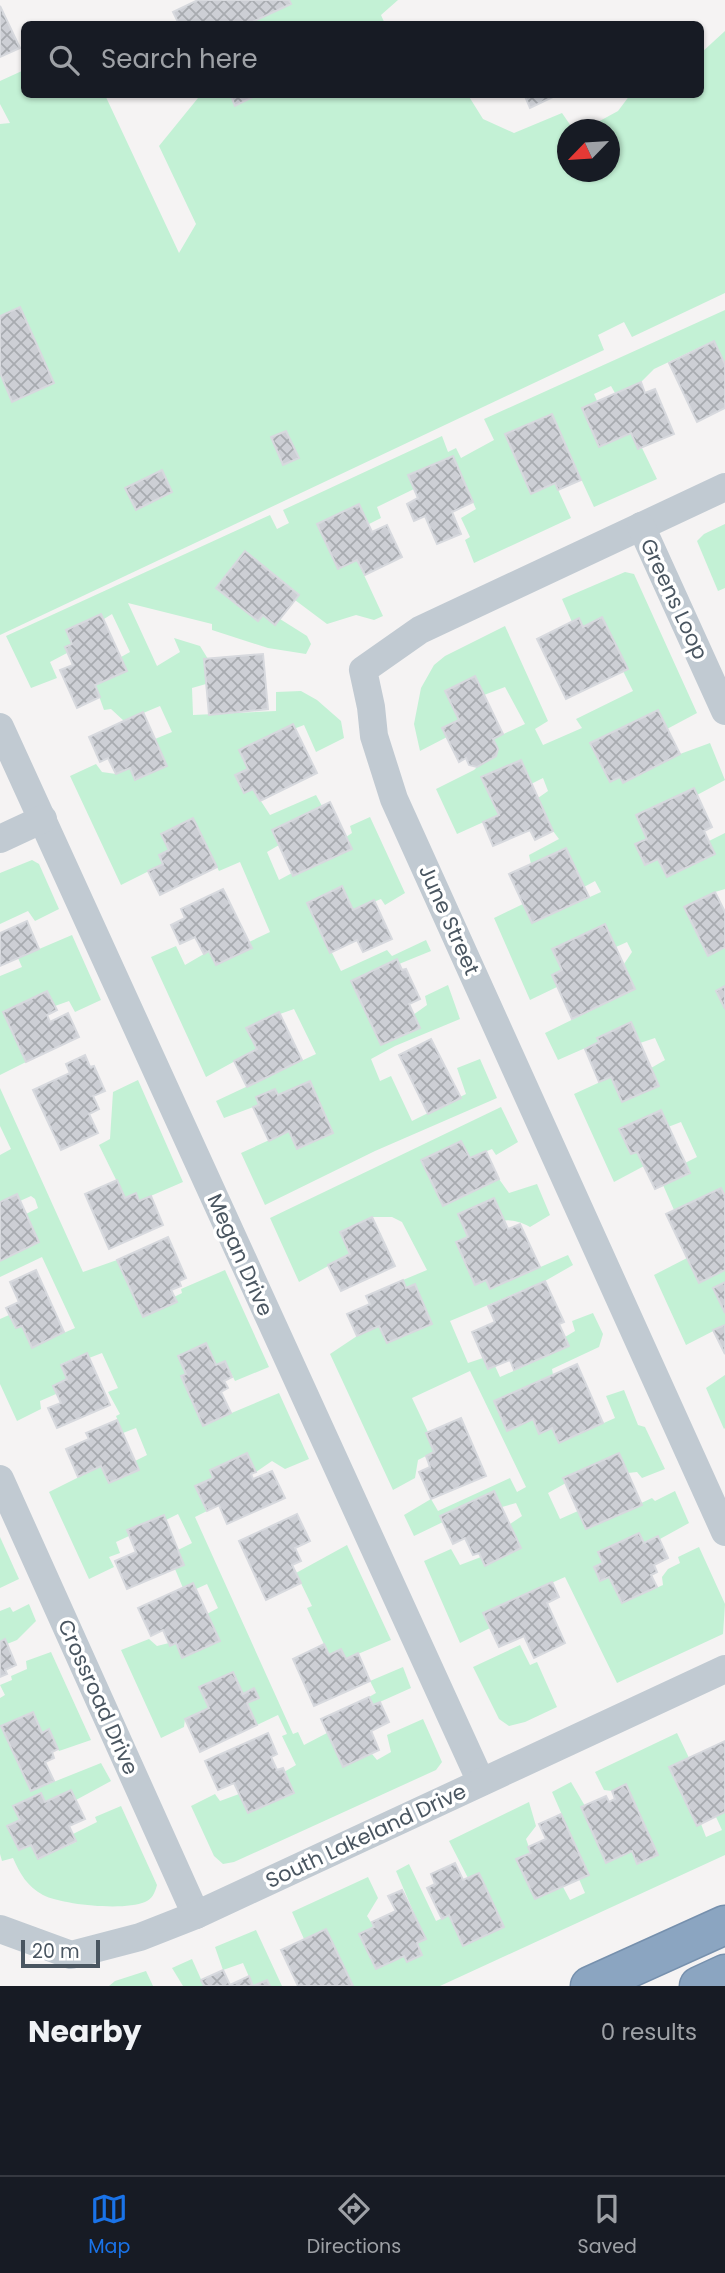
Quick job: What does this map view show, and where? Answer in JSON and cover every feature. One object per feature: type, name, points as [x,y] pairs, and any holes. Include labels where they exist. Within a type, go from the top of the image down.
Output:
[{"type":"highway","points":[[590,1986],[725,1925]]},
{"type":"highway","points":[[699,1986],[725,1974]]},
{"type":"street","name":"June Street","points":[[725,487],[420,630],[363,670],[374,736],[394,799],[725,1532]]},
{"type":"street","name":"Greens Loop","points":[[641,526],[725,710]]},
{"type":"street","name":"Megan Drive","points":[[0,727],[481,1783]]},
{"type":"street","points":[[0,839],[43,819]]},
{"type":"street","name":"Crossroad Drive","points":[[0,1479],[196,1915]]},
{"type":"street","name":"South Lakeland Drive","points":[[0,1929],[71,1955],[140,1937],[196,1915],[725,1669]]},
{"type":"green space","points":[[289,0],[398,0],[381,15],[384,21],[254,21],[291,4]]},
{"type":"green space","points":[[725,31],[725,293],[632,337],[624,322],[598,335],[604,350],[0,635],[0,373],[13,402],[54,383],[20,308],[0,316],[0,124],[10,123],[0,104],[0,81],[21,71],[21,98],[106,98],[179,253],[196,224],[159,146],[198,98],[232,98],[235,105],[250,98],[470,98],[483,119],[514,133],[562,113],[566,119],[557,119],[557,182],[620,182],[620,119],[603,119],[618,111],[628,98],[704,98],[704,50]]},
{"type":"green space","points":[[725,310],[725,364],[713,341],[654,369],[641,382],[615,393],[611,386],[594,394],[597,401],[582,408],[599,447],[631,433],[638,449],[642,448],[657,479],[594,507],[551,414],[505,435],[531,493],[555,483],[571,518],[474,563],[465,540],[470,537],[461,518],[476,509],[452,456],[409,475],[414,489],[377,507],[381,518],[369,524],[359,504],[317,524],[338,568],[357,560],[383,616],[374,620],[356,615],[327,624],[295,600],[299,594],[245,551],[263,615],[275,625],[280,619],[307,636],[311,644],[306,654],[268,648],[212,630],[212,624],[128,603],[157,666],[180,652],[174,638],[200,646],[208,659],[204,660],[206,684],[192,688],[193,715],[276,711],[276,692],[301,691],[317,700],[341,721],[344,738],[316,752],[304,725],[239,750],[248,769],[235,775],[244,793],[253,789],[270,815],[316,795],[322,806],[272,830],[279,845],[267,852],[279,880],[292,873],[294,876],[351,849],[346,837],[352,833],[350,826],[370,817],[405,893],[385,905],[381,899],[353,910],[342,886],[307,903],[341,971],[387,950],[392,956],[426,940],[431,951],[399,964],[397,960],[351,981],[381,1045],[427,1005],[425,996],[448,985],[460,1019],[371,1059],[380,1081],[391,1076],[412,1121],[466,1094],[457,1068],[480,1059],[497,1098],[375,1151],[265,1205],[241,1153],[289,1131],[298,1149],[333,1133],[310,1081],[278,1095],[275,1089],[256,1097],[259,1105],[224,1118],[216,1101],[316,1054],[294,1009],[280,1014],[279,1012],[247,1028],[257,1049],[206,1077],[151,957],[176,946],[185,965],[209,951],[249,942],[270,932],[240,862],[219,871],[192,818],[161,834],[169,850],[163,864],[121,885],[70,776],[96,764],[102,772],[116,774],[130,768],[135,779],[167,766],[155,739],[172,732],[160,706],[124,721],[111,709],[104,710],[95,685],[127,671],[121,657],[130,652],[112,614],[104,619],[101,614],[66,630],[72,644],[65,647],[67,653],[50,662],[57,678],[31,688],[6,636],[270,515],[277,529],[289,523],[283,510],[442,436],[448,452],[456,448],[461,458],[494,440],[484,419]]},
{"type":"green space","points":[[725,524],[725,588],[718,591],[697,541],[704,534]]},
{"type":"green space","points":[[625,572],[634,574],[697,713],[667,729],[657,710],[590,744],[610,782],[620,777],[623,783],[680,754],[710,743],[725,780],[697,795],[693,788],[636,815],[647,839],[635,845],[645,865],[658,859],[667,876],[714,854],[709,841],[725,833],[725,889],[684,908],[707,955],[724,947],[725,949],[725,986],[716,991],[725,1009],[725,1196],[720,1188],[674,1210],[663,1185],[685,1163],[697,1157],[681,1122],[668,1127],[661,1110],[620,1129],[631,1154],[637,1152],[644,1166],[614,1182],[574,1094],[611,1077],[622,1102],[659,1086],[651,1068],[665,1060],[655,1038],[640,1043],[597,1038],[599,1042],[558,1060],[545,1033],[635,989],[624,964],[632,952],[627,942],[616,947],[604,924],[553,949],[562,970],[557,987],[530,1000],[494,918],[523,904],[532,923],[601,892],[595,881],[584,887],[566,848],[531,864],[529,855],[559,839],[538,798],[548,791],[543,778],[531,784],[520,760],[482,777],[499,815],[457,834],[436,789],[496,756],[498,749],[493,739],[525,724],[505,687],[484,695],[475,676],[445,691],[459,720],[443,728],[447,737],[420,751],[414,724],[421,688],[434,665],[445,656],[505,626],[548,721],[535,729],[543,745],[582,728],[576,719],[633,691],[602,618],[583,627],[579,618],[572,622],[562,599]]},
{"type":"green space","points":[[32,860],[39,864],[59,909],[35,921],[28,911],[0,924],[0,873]]},
{"type":"green space","points":[[72,935],[101,1000],[75,1012],[69,1001],[55,1006],[47,991],[3,1012],[26,1062],[0,1075],[0,976],[22,967],[18,958]]},
{"type":"green space","points":[[138,1080],[183,1182],[139,1201],[135,1194],[125,1198],[99,1145],[110,1139],[113,1092]]},
{"type":"green space","points":[[0,1088],[83,1272],[117,1260],[143,1317],[176,1302],[174,1297],[182,1293],[181,1289],[225,1270],[269,1367],[235,1381],[225,1361],[216,1365],[206,1344],[186,1374],[181,1377],[203,1425],[279,1393],[309,1459],[285,1469],[272,1461],[256,1472],[246,1453],[210,1470],[213,1478],[195,1486],[207,1511],[195,1517],[293,1734],[298,1732],[304,1745],[327,1733],[343,1767],[372,1754],[377,1760],[391,1752],[387,1735],[423,1719],[442,1762],[436,1770],[234,1862],[223,1864],[214,1856],[191,1806],[215,1794],[220,1801],[239,1794],[249,1813],[293,1793],[284,1772],[296,1765],[282,1736],[287,1734],[278,1715],[257,1725],[247,1703],[258,1698],[254,1688],[243,1694],[233,1672],[200,1687],[209,1708],[185,1719],[184,1727],[161,1738],[121,1650],[149,1639],[157,1646],[176,1643],[182,1657],[207,1614],[218,1608],[207,1584],[196,1589],[193,1583],[183,1588],[175,1569],[184,1564],[178,1550],[192,1543],[178,1514],[166,1520],[163,1515],[127,1530],[129,1536],[116,1542],[120,1553],[109,1557],[114,1567],[89,1579],[49,1492],[101,1466],[109,1483],[139,1470],[135,1461],[147,1455],[136,1428],[123,1433],[116,1416],[120,1414],[108,1392],[118,1388],[102,1353],[89,1358],[87,1353],[61,1364],[67,1379],[53,1386],[56,1394],[40,1401],[41,1409],[17,1421],[0,1384],[0,1319],[9,1315],[15,1328],[22,1326],[32,1347],[75,1328],[42,1257],[0,1277],[0,1261],[39,1242],[26,1214],[38,1208],[35,1199],[31,1196],[20,1201],[0,1202],[0,1155],[11,1149],[0,1126]]},
{"type":"green space","points":[[501,1107],[518,1142],[496,1155],[492,1149],[470,1158],[461,1141],[421,1161],[443,1206],[499,1179],[509,1193],[537,1184],[550,1215],[530,1227],[510,1220],[493,1223],[456,1242],[475,1285],[486,1280],[490,1289],[568,1255],[573,1265],[545,1281],[450,1321],[468,1363],[483,1358],[488,1369],[495,1366],[500,1377],[569,1346],[565,1337],[575,1331],[572,1321],[593,1313],[603,1334],[599,1347],[552,1369],[553,1375],[507,1431],[533,1419],[539,1433],[552,1428],[559,1443],[615,1418],[606,1396],[624,1390],[638,1425],[645,1427],[665,1469],[642,1478],[637,1472],[628,1473],[619,1453],[564,1478],[566,1483],[548,1493],[560,1519],[578,1511],[586,1529],[652,1498],[655,1501],[675,1491],[689,1523],[660,1539],[658,1536],[644,1543],[639,1533],[598,1552],[603,1563],[594,1567],[609,1577],[622,1603],[663,1585],[662,1577],[668,1569],[680,1563],[678,1557],[699,1547],[725,1604],[723,1634],[617,1683],[565,1577],[484,1613],[490,1628],[460,1643],[424,1561],[451,1549],[460,1565],[481,1557],[485,1565],[521,1548],[510,1524],[522,1516],[516,1503],[502,1507],[494,1491],[440,1516],[443,1522],[414,1536],[404,1515],[431,1499],[438,1511],[510,1478],[517,1492],[526,1487],[470,1371],[412,1398],[434,1452],[418,1460],[415,1478],[393,1490],[330,1354],[357,1336],[379,1326],[387,1343],[432,1324],[415,1284],[406,1288],[403,1280],[427,1270],[402,1222],[392,1217],[372,1217],[350,1254],[299,1282],[270,1218]]},
{"type":"green space","points":[[687,1258],[725,1270],[725,1282],[713,1288],[725,1313],[725,1325],[686,1345],[654,1275]]},
{"type":"green space","points":[[725,1375],[725,1428],[724,1429],[706,1388]]},
{"type":"green space","points":[[0,1537],[19,1579],[0,1588]]},
{"type":"green space","points":[[347,1545],[391,1640],[346,1659],[341,1649],[329,1655],[307,1608],[312,1606],[296,1573]]},
{"type":"green space","points":[[29,1604],[36,1621],[17,1640],[7,1644],[5,1640],[0,1642],[0,1611],[10,1607],[13,1612]]},
{"type":"green space","points":[[520,1645],[530,1665],[537,1662],[557,1707],[525,1722],[509,1726],[499,1719],[473,1667]]},
{"type":"green space","points":[[51,1652],[91,1740],[59,1751],[49,1730],[42,1733],[32,1712],[2,1725],[31,1791],[101,1763],[111,1781],[76,1800],[71,1790],[45,1802],[41,1793],[13,1806],[20,1820],[19,1850],[31,1845],[38,1859],[76,1842],[73,1834],[97,1822],[95,1817],[121,1806],[157,1885],[153,1895],[145,1902],[109,1906],[52,1899],[28,1884],[13,1858],[2,1861],[0,1698],[5,1695],[0,1685],[12,1680],[11,1676],[27,1669],[26,1661]]},
{"type":"green space","points":[[403,1667],[411,1688],[373,1705],[369,1697],[376,1693],[370,1681]]},
{"type":"green space","points":[[677,1733],[689,1758],[670,1767],[697,1825],[701,1824],[706,1837],[722,1830],[716,1817],[725,1812],[725,1855],[440,1986],[353,1986],[326,1929],[304,1939],[292,1912],[368,1877],[378,1898],[367,1916],[374,1927],[359,1935],[376,1969],[404,1956],[408,1962],[422,1955],[417,1943],[425,1939],[396,1871],[409,1864],[436,1921],[449,1915],[463,1946],[504,1927],[479,1873],[468,1878],[449,1841],[529,1802],[536,1826],[526,1839],[531,1853],[517,1860],[535,1899],[563,1887],[570,1900],[585,1893],[579,1879],[588,1874],[552,1792],[571,1782],[585,1806],[581,1807],[632,1851],[638,1864],[658,1855],[626,1784],[612,1791],[604,1790],[595,1772]]},
{"type":"green space","points":[[256,1930],[282,1986],[270,1986],[267,1980],[253,1986],[243,1963],[223,1970],[215,1947]]},
{"type":"green space","points":[[192,1959],[204,1986],[183,1986],[172,1968]]},
{"type":"green space","points":[[146,1971],[153,1986],[109,1986],[115,1981]]},
{"type":"building","points":[[198,0],[289,0],[291,4],[254,21],[178,21],[173,12]]},
{"type":"building","points":[[0,6],[20,48],[0,57]]},
{"type":"building","points":[[232,98],[251,98],[235,106]]},
{"type":"building","points":[[526,98],[551,98],[530,108]]},
{"type":"building","points":[[20,307],[54,383],[12,402],[0,373],[0,316]]},
{"type":"building","points":[[714,341],[725,364],[725,408],[697,422],[669,363]]},
{"type":"building","points":[[641,382],[645,393],[655,389],[674,434],[638,449],[631,433],[599,447],[582,408]]},
{"type":"building","points":[[552,414],[581,480],[558,490],[555,483],[531,494],[505,434]]},
{"type":"building","points":[[286,431],[299,458],[283,465],[271,437]]},
{"type":"building","points":[[453,456],[473,502],[452,512],[461,534],[437,544],[425,516],[414,521],[407,504],[418,498],[408,475]]},
{"type":"building","points":[[162,470],[172,492],[136,510],[125,488]]},
{"type":"building","points":[[359,504],[372,532],[387,525],[402,557],[365,575],[357,560],[338,569],[317,524]]},
{"type":"building","points":[[245,551],[299,595],[275,625],[263,615],[258,621],[216,588]]},
{"type":"building","points":[[101,614],[127,671],[95,685],[100,697],[77,708],[60,670],[73,665],[65,647],[72,644],[66,630]]},
{"type":"building","points":[[602,617],[628,669],[566,699],[537,639],[579,618],[583,627]]},
{"type":"building","points":[[263,654],[268,709],[209,715],[204,659]]},
{"type":"building","points":[[475,676],[503,734],[493,739],[498,749],[496,756],[477,767],[469,765],[466,758],[459,762],[442,728],[459,720],[445,691]]},
{"type":"building","points":[[658,710],[680,754],[623,783],[620,777],[610,782],[590,743]]},
{"type":"building","points":[[143,712],[167,766],[135,780],[130,768],[116,774],[108,758],[100,762],[89,737]]},
{"type":"building","points":[[293,724],[317,773],[260,801],[253,789],[244,793],[235,775],[248,769],[239,750]]},
{"type":"building","points":[[521,760],[553,831],[535,840],[530,830],[493,846],[483,822],[499,815],[481,777]]},
{"type":"building","points":[[694,788],[712,827],[704,831],[715,854],[667,877],[658,859],[645,865],[635,844],[647,839],[636,815]]},
{"type":"building","points":[[330,802],[352,849],[293,876],[272,830]]},
{"type":"building","points":[[193,818],[217,867],[160,895],[148,871],[163,864],[159,855],[169,850],[161,834]]},
{"type":"building","points":[[566,848],[589,897],[532,923],[509,874]]},
{"type":"building","points":[[342,886],[353,910],[374,900],[392,939],[363,952],[357,940],[330,953],[307,903]]},
{"type":"building","points":[[223,889],[252,948],[216,965],[209,951],[204,954],[195,937],[180,944],[171,925],[185,918],[181,909]]},
{"type":"building","points":[[715,892],[725,912],[725,947],[708,956],[684,907]]},
{"type":"building","points":[[27,921],[39,949],[0,966],[0,933]]},
{"type":"building","points":[[605,924],[635,989],[572,1019],[552,975],[562,970],[552,949]]},
{"type":"building","points":[[397,959],[402,970],[406,969],[420,999],[409,1004],[420,1028],[381,1045],[351,981]]},
{"type":"building","points":[[725,986],[725,1009],[716,991]]},
{"type":"building","points":[[47,991],[57,1010],[47,1015],[50,1022],[68,1013],[79,1037],[26,1062],[3,1012]]},
{"type":"building","points":[[279,1012],[302,1060],[247,1087],[234,1061],[257,1049],[246,1028]]},
{"type":"building","points":[[631,1022],[659,1086],[622,1102],[611,1077],[599,1082],[585,1049],[599,1042],[597,1038]]},
{"type":"building","points":[[431,1039],[461,1098],[428,1114],[399,1055]]},
{"type":"building","points":[[85,1055],[90,1067],[94,1066],[105,1091],[93,1096],[99,1109],[89,1114],[98,1133],[61,1150],[33,1090],[70,1073],[66,1064]]},
{"type":"building","points":[[310,1081],[333,1133],[297,1149],[289,1131],[269,1141],[253,1107],[259,1105],[256,1097],[275,1089],[278,1095]]},
{"type":"building","points":[[661,1110],[690,1173],[655,1189],[637,1152],[631,1154],[619,1129]]},
{"type":"building","points":[[461,1141],[470,1158],[486,1151],[499,1179],[443,1206],[421,1160]]},
{"type":"building","points":[[117,1180],[125,1198],[136,1193],[139,1201],[151,1196],[163,1225],[109,1249],[85,1194]]},
{"type":"building","points":[[721,1188],[725,1196],[725,1270],[699,1283],[666,1214]]},
{"type":"building","points":[[17,1194],[39,1242],[0,1261],[0,1202]]},
{"type":"building","points":[[494,1198],[508,1229],[520,1224],[540,1267],[490,1289],[486,1280],[475,1285],[456,1242],[468,1237],[458,1214]]},
{"type":"building","points":[[372,1217],[395,1266],[341,1291],[328,1265],[350,1254],[340,1232]]},
{"type":"building","points":[[168,1237],[186,1278],[179,1281],[181,1286],[171,1290],[177,1302],[143,1317],[117,1260]]},
{"type":"building","points":[[36,1270],[64,1332],[32,1348],[22,1326],[16,1328],[6,1308],[19,1302],[10,1282]]},
{"type":"building","points":[[403,1280],[406,1288],[415,1284],[432,1324],[387,1343],[379,1326],[357,1336],[347,1314],[370,1304],[366,1296]]},
{"type":"building","points":[[545,1281],[564,1322],[559,1324],[569,1346],[514,1370],[510,1360],[488,1369],[472,1332],[495,1322],[488,1306]]},
{"type":"building","points":[[725,1282],[725,1313],[713,1288]]},
{"type":"building","points":[[725,1325],[725,1354],[713,1330]]},
{"type":"building","points":[[206,1343],[216,1365],[225,1361],[232,1377],[224,1381],[228,1388],[221,1392],[231,1413],[203,1426],[181,1376],[186,1374],[178,1356]]},
{"type":"building","points":[[87,1353],[110,1405],[57,1428],[48,1408],[61,1403],[53,1386],[67,1379],[61,1365]]},
{"type":"building","points":[[577,1364],[603,1423],[559,1443],[552,1428],[539,1434],[533,1419],[507,1431],[494,1401]]},
{"type":"building","points":[[461,1418],[486,1476],[431,1499],[419,1472],[430,1467],[426,1456],[434,1452],[426,1433]]},
{"type":"building","points":[[117,1420],[139,1470],[109,1483],[101,1466],[78,1477],[66,1449],[89,1439],[86,1433]]},
{"type":"building","points":[[247,1453],[256,1472],[251,1474],[253,1479],[272,1471],[285,1498],[227,1524],[219,1505],[207,1511],[195,1486],[213,1478],[210,1470]]},
{"type":"building","points":[[619,1453],[642,1505],[586,1529],[563,1478]]},
{"type":"building","points":[[494,1491],[521,1548],[485,1566],[479,1553],[473,1555],[465,1538],[453,1544],[440,1516]]},
{"type":"building","points":[[297,1514],[310,1541],[295,1548],[301,1561],[292,1565],[301,1583],[266,1600],[239,1541]]},
{"type":"building","points":[[164,1515],[184,1565],[127,1589],[115,1561],[136,1552],[127,1530]]},
{"type":"building","points":[[639,1533],[644,1543],[658,1536],[668,1558],[654,1565],[657,1572],[651,1575],[657,1587],[622,1603],[609,1577],[600,1581],[594,1567],[603,1563],[598,1552]]},
{"type":"building","points":[[552,1582],[559,1597],[547,1603],[565,1643],[534,1658],[524,1636],[499,1647],[483,1613]]},
{"type":"building","points":[[193,1583],[220,1641],[182,1658],[176,1643],[170,1646],[163,1630],[151,1636],[138,1608]]},
{"type":"building","points":[[5,1639],[16,1665],[5,1670],[7,1674],[0,1677],[0,1642]]},
{"type":"building","points":[[324,1644],[329,1655],[341,1649],[346,1659],[358,1653],[370,1681],[314,1706],[293,1659]]},
{"type":"building","points":[[233,1672],[243,1694],[254,1688],[259,1698],[247,1703],[257,1725],[200,1752],[185,1719],[209,1708],[199,1687]]},
{"type":"building","points":[[369,1697],[373,1705],[380,1702],[389,1722],[371,1731],[379,1750],[343,1767],[321,1719]]},
{"type":"building","points":[[33,1712],[42,1733],[49,1729],[58,1749],[52,1752],[54,1758],[45,1762],[54,1781],[31,1791],[1,1726]]},
{"type":"building","points":[[268,1733],[277,1754],[271,1757],[277,1770],[283,1768],[294,1793],[248,1813],[234,1783],[218,1790],[205,1761]]},
{"type":"building","points":[[725,1741],[725,1812],[697,1826],[669,1767]]},
{"type":"building","points":[[626,1784],[658,1855],[637,1864],[632,1851],[606,1863],[581,1807],[606,1796],[609,1802],[615,1799],[612,1791]]},
{"type":"building","points":[[71,1790],[85,1819],[69,1826],[76,1841],[38,1859],[31,1845],[19,1850],[7,1826],[20,1820],[13,1806],[41,1793],[45,1802]]},
{"type":"building","points":[[561,1814],[589,1875],[535,1899],[516,1859],[531,1853],[528,1847],[546,1839],[539,1824]]},
{"type":"building","points":[[455,1863],[463,1880],[479,1873],[504,1927],[463,1946],[449,1915],[442,1919],[427,1888],[435,1884],[431,1874]]},
{"type":"building","points":[[402,1890],[426,1939],[417,1943],[422,1955],[407,1962],[404,1956],[376,1969],[359,1934],[374,1927],[372,1922],[396,1911],[388,1896]]},
{"type":"building","points":[[326,1929],[353,1986],[298,1986],[281,1950]]},
{"type":"building","points":[[223,1970],[230,1985],[249,1976],[253,1986],[204,1986],[201,1980]]},
{"type":"building","points":[[267,1980],[270,1986],[253,1986]]}]
